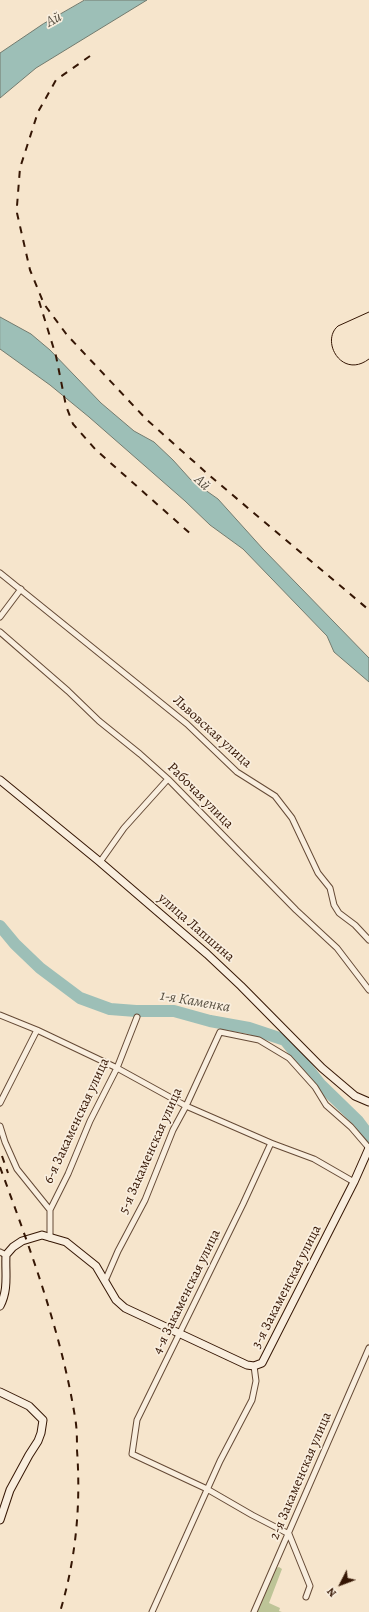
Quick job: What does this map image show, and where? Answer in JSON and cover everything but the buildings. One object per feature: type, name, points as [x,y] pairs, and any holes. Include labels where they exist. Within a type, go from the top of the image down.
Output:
[{"type":"street","name":"Львовская улица","points":[[0,573],[187,724],[237,772],[274,796],[292,818],[318,874],[330,888],[334,905],[339,913],[355,925],[369,940]]},
{"type":"street","points":[[0,617],[21,589]]},
{"type":"street","name":"Рабочая улица","points":[[0,632],[68,691],[99,721],[168,779],[296,910],[337,948],[369,990]]},
{"type":"street","points":[[100,862],[124,828],[168,779]]},
{"type":"street","name":"улица Лапшина","points":[[0,780],[100,862],[207,954],[241,986],[322,1068],[356,1096],[369,1102]]},
{"type":"street","points":[[0,1015],[37,1030],[117,1068],[186,1106],[271,1143],[314,1159],[354,1182]]},
{"type":"street","name":"6-я Закаменская улица","points":[[50,1238],[50,1210],[68,1174],[90,1121],[117,1068],[137,1017]]},
{"type":"street","points":[[0,1103],[37,1030]]},
{"type":"street","name":"5-я Закаменская улица","points":[[105,1281],[118,1251],[145,1200],[173,1130],[186,1106],[220,1032]]},
{"type":"street","name":"3-я Закаменская улица","points":[[152,1612],[220,1461],[252,1400],[256,1382],[254,1366],[262,1363],[266,1357],[354,1182],[369,1148],[351,1127],[326,1104],[315,1087],[289,1058],[259,1040],[220,1032]]},
{"type":"street","points":[[0,1126],[5,1142],[17,1169],[50,1210]]},
{"type":"street","name":"4-я Закаменская улица","points":[[207,1489],[132,1454],[137,1420],[172,1351],[178,1334],[243,1204],[271,1143]]},
{"type":"street","points":[[0,1306],[4,1299],[7,1284],[3,1254],[22,1240],[42,1235],[66,1242],[96,1266],[116,1300],[125,1308],[238,1361],[254,1366]]},
{"type":"street","name":"2-я Закаменская улица","points":[[254,1612],[369,1348]]},
{"type":"street","points":[[0,1392],[29,1406],[43,1420],[38,1441],[28,1455],[10,1490],[0,1520]]},
{"type":"street","points":[[207,1489],[289,1534],[310,1586],[306,1597]]},
{"type":"green space","points":[[279,1567],[282,1569],[269,1603],[280,1608],[279,1611],[282,1612],[257,1612],[276,1568]]},
{"type":"water","name":"Ай","points":[[85,0],[147,0],[36,68],[0,98],[0,53],[43,24]]},
{"type":"water","points":[[0,317],[31,334],[50,350],[101,403],[134,431],[154,442],[191,480],[218,499],[263,549],[369,658],[369,682],[334,652],[327,636],[243,549],[210,525],[185,501],[89,417],[50,385],[0,349]]},
{"type":"waterway","name":"1-я Каменка","points":[[0,926],[15,944],[40,968],[80,998],[110,1009],[174,1011],[210,1021],[249,1028],[285,1040],[320,1084],[358,1121],[369,1136]]},
{"type":"tram line","points":[[369,312],[338,326],[333,333],[331,340],[333,349],[343,362],[350,365],[359,364],[369,359]]},
{"type":"railway","points":[[90,56],[56,80],[38,112],[20,168],[17,213],[30,270],[44,304],[67,335],[146,419],[210,476],[369,610]]},
{"type":"railway","points":[[39,301],[56,356],[66,406],[73,424],[96,450],[193,536]]},
{"type":"railway","points":[[2,1156],[8,1173]]},
{"type":"railway","points":[[0,1167],[44,1290],[62,1353],[76,1421],[78,1511],[70,1572],[60,1612]]}]
